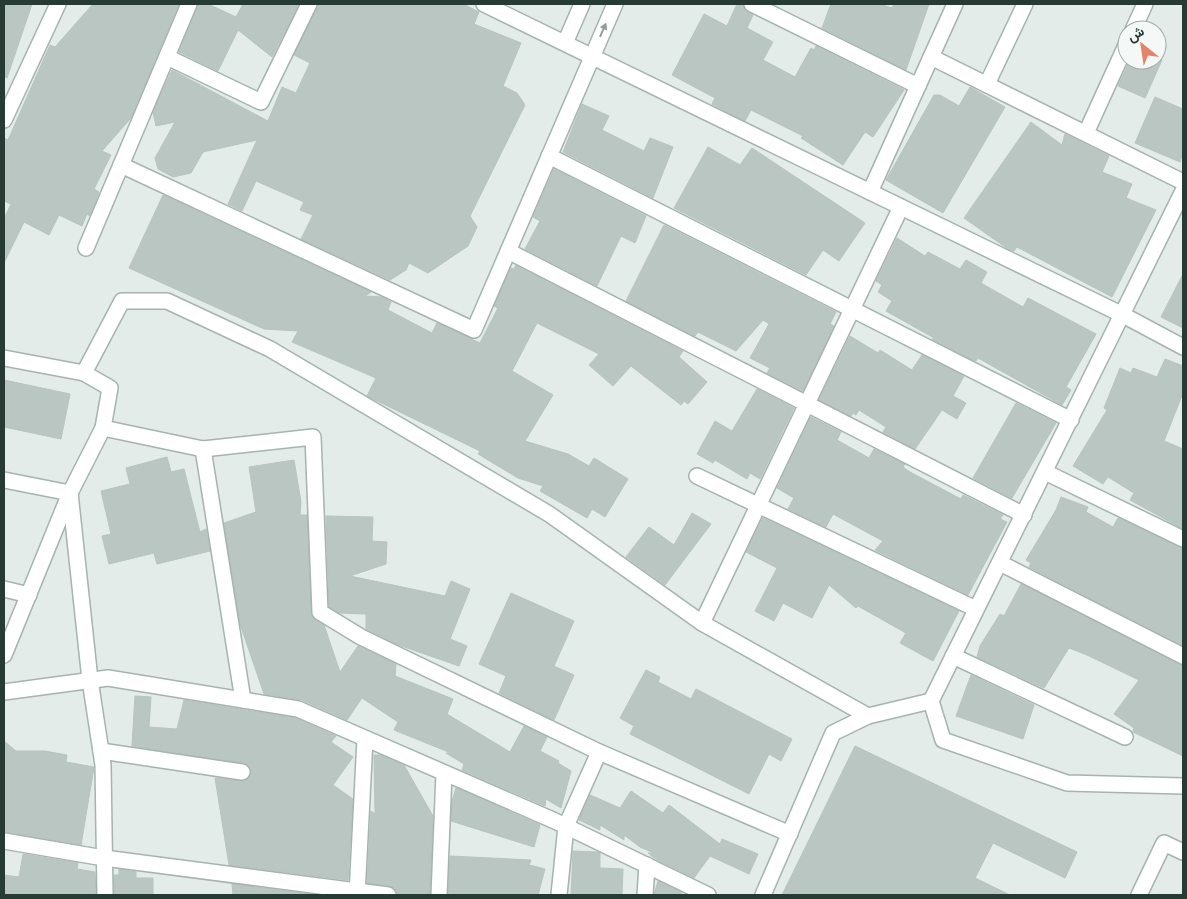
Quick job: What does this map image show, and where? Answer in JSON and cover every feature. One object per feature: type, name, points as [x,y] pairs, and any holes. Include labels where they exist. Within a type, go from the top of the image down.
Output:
[{"type":"street","points":[[4,120],[58,4]]},
{"type":"street","points":[[86,248],[189,4]]},
{"type":"street","points":[[167,57],[262,102],[309,4]]},
{"type":"street","points":[[484,4],[1123,315],[1183,347]]},
{"type":"street","points":[[565,43],[582,4]]},
{"type":"street","points":[[121,165],[474,330],[615,4]]},
{"type":"street","points":[[752,4],[918,86]]},
{"type":"street","points":[[870,192],[955,4]]},
{"type":"street","points":[[986,84],[1025,4]]},
{"type":"street","points":[[1138,20],[1145,4]]},
{"type":"street","points":[[931,57],[1183,182]]},
{"type":"street","points":[[1086,134],[1117,65]]},
{"type":"street","points":[[549,156],[1071,420]]},
{"type":"street","points":[[1183,191],[931,701],[943,740],[960,746],[1067,782],[1183,786]]},
{"type":"street","points":[[702,623],[901,207]]},
{"type":"street","points":[[508,251],[1024,515]]},
{"type":"street","points":[[84,373],[122,301],[167,301],[270,349],[549,514],[702,623],[868,716]]},
{"type":"street","points":[[4,358],[84,373],[110,388],[103,428],[70,493],[4,655]]},
{"type":"street","points":[[103,428],[203,450],[313,437],[320,612],[361,637],[599,752],[790,834]]},
{"type":"street","points":[[203,450],[243,700]]},
{"type":"street","points":[[1045,472],[1183,539]]},
{"type":"street","points":[[697,476],[976,610]]},
{"type":"street","points":[[4,480],[70,493]]},
{"type":"street","points":[[70,493],[90,680],[101,751],[105,895]]},
{"type":"street","points":[[1000,562],[1183,656]]},
{"type":"street","points":[[4,588],[29,595]]},
{"type":"street","points":[[953,656],[1125,737]]},
{"type":"street","points":[[4,692],[108,678],[298,709],[566,826],[708,895]]},
{"type":"street","points":[[763,895],[833,733],[868,716],[931,701]]},
{"type":"street","points":[[357,892],[365,739]]},
{"type":"street","points":[[101,751],[242,772]]},
{"type":"street","points":[[559,895],[566,826],[599,752]]},
{"type":"street","points":[[439,895],[444,773]]},
{"type":"street","points":[[4,841],[104,858],[388,895]]},
{"type":"street","points":[[1139,895],[1164,843],[1183,852]]},
{"type":"street","points":[[644,895],[647,865]]},
{"type":"building","points":[[4,4],[32,4],[7,78],[4,77]]},
{"type":"building","points":[[93,4],[179,4],[131,118],[102,151],[111,155],[94,189],[99,192],[90,216],[87,214],[82,226],[59,215],[49,235],[24,222],[4,263],[4,219],[11,204],[4,201],[4,138],[8,140],[50,45],[55,47]]},
{"type":"building","points":[[198,4],[208,4],[236,17],[243,4],[299,4],[272,57],[238,30],[218,71],[179,52]]},
{"type":"building","points":[[318,4],[463,4],[479,12],[474,24],[521,43],[503,86],[517,93],[525,105],[470,216],[477,227],[468,246],[428,273],[409,263],[406,270],[390,280],[301,239],[313,215],[300,210],[304,202],[256,181],[242,211],[228,204],[257,140],[203,152],[191,173],[173,177],[158,169],[155,158],[175,122],[156,126],[153,112],[172,70],[268,121],[282,87],[296,93],[310,63],[294,55]]},
{"type":"building","points":[[737,4],[743,4],[745,10],[753,15],[747,28],[773,42],[763,60],[795,77],[811,48],[814,50],[816,46],[904,90],[873,137],[865,132],[843,165],[801,138],[803,136],[751,110],[745,121],[712,104],[715,98],[672,75],[704,14],[727,26]]},
{"type":"building","points":[[831,4],[880,4],[892,8],[894,4],[929,4],[906,70],[822,28]]},
{"type":"building","points":[[1125,70],[1158,70],[1145,98],[1118,86]]},
{"type":"building","points":[[970,87],[1005,107],[943,213],[886,180],[934,95],[940,95],[959,106]]},
{"type":"building","points":[[1155,97],[1183,109],[1183,153],[1180,162],[1135,143]]},
{"type":"building","points":[[582,104],[609,116],[602,130],[644,151],[650,138],[673,147],[653,198],[563,152]]},
{"type":"building","points":[[1031,122],[1062,145],[1065,134],[1109,156],[1102,172],[1132,184],[1126,198],[1156,210],[1112,297],[1017,247],[1014,251],[1008,249],[964,218]]},
{"type":"building","points":[[708,147],[740,165],[752,148],[865,223],[839,261],[823,250],[806,275],[674,208]]},
{"type":"building","points":[[554,169],[646,216],[635,243],[621,236],[597,286],[525,249],[540,221],[533,217]]},
{"type":"building","points":[[163,195],[371,292],[365,296],[382,297],[391,302],[388,310],[432,333],[437,323],[480,343],[498,308],[494,306],[511,268],[514,269],[516,265],[683,351],[679,357],[707,382],[688,404],[684,401],[681,405],[631,366],[613,386],[589,365],[599,354],[537,323],[512,371],[553,395],[525,441],[568,454],[589,466],[594,458],[628,479],[605,517],[592,509],[587,518],[540,491],[543,486],[518,478],[478,454],[480,451],[367,396],[376,378],[292,342],[298,331],[264,329],[129,268]]},
{"type":"building","points":[[664,225],[836,312],[830,324],[834,326],[803,391],[767,373],[770,368],[750,358],[769,324],[763,320],[736,351],[698,332],[695,336],[626,301]]},
{"type":"building","points":[[897,238],[925,256],[928,252],[960,269],[966,260],[987,272],[981,283],[1023,307],[1028,298],[1096,334],[1066,387],[1071,390],[1062,405],[978,358],[976,361],[973,360],[932,339],[934,338],[886,311],[892,301],[878,292],[882,285],[876,281]]},
{"type":"building","points":[[1183,274],[1183,328],[1161,317]]},
{"type":"building","points":[[850,336],[878,353],[880,350],[912,370],[922,355],[964,376],[953,396],[966,403],[957,419],[942,410],[915,449],[883,432],[886,427],[859,410],[856,415],[853,413],[851,416],[819,400]]},
{"type":"building","points":[[1165,359],[1183,366],[1183,393],[1164,441],[1183,449],[1183,529],[1130,500],[1134,493],[1108,477],[1103,484],[1073,466],[1107,410],[1104,408],[1120,368],[1131,373],[1133,368],[1157,377]]},
{"type":"building","points":[[4,380],[70,394],[61,439],[4,427]]},
{"type":"building","points":[[757,389],[794,408],[760,479],[750,473],[747,479],[715,460],[713,463],[697,454],[715,421],[732,431]]},
{"type":"building","points":[[1016,403],[1056,423],[1012,498],[973,478]]},
{"type":"building","points":[[811,417],[841,432],[837,440],[869,458],[874,449],[905,464],[903,467],[910,472],[961,499],[963,495],[1003,515],[1000,519],[1007,522],[968,595],[875,550],[883,541],[833,514],[826,527],[788,509],[794,498],[777,488]]},
{"type":"building","points":[[167,457],[171,472],[184,469],[200,532],[206,529],[210,551],[157,564],[154,553],[109,564],[102,536],[111,534],[101,491],[130,484],[126,468]]},
{"type":"building","points":[[294,460],[301,502],[300,515],[307,515],[311,613],[315,620],[324,625],[340,672],[358,646],[396,664],[395,676],[453,699],[447,714],[510,752],[524,726],[547,737],[540,751],[559,761],[558,763],[571,771],[561,808],[546,799],[545,806],[462,770],[464,764],[446,753],[451,753],[394,730],[398,722],[362,698],[347,720],[302,700],[264,694],[240,624],[224,523],[256,512],[249,467]]},
{"type":"building","points":[[1061,497],[1088,507],[1086,512],[1113,527],[1118,518],[1183,548],[1183,646],[1029,567],[1031,563],[1026,560],[1056,510]]},
{"type":"building","points":[[692,513],[711,524],[665,585],[626,557],[649,527],[674,545]]},
{"type":"building","points":[[326,516],[373,517],[372,541],[387,542],[386,564],[350,576],[445,596],[451,581],[470,589],[450,639],[467,646],[459,666],[396,644],[366,629],[366,614],[339,613],[329,607]]},
{"type":"building","points":[[763,518],[959,611],[933,661],[900,643],[906,633],[858,606],[856,608],[829,585],[812,618],[783,603],[774,621],[755,611],[777,568],[746,552]]},
{"type":"building","points":[[1021,584],[1183,665],[1183,756],[1133,732],[1134,728],[1114,714],[1139,680],[1087,655],[1069,648],[1044,688],[977,657],[980,646],[1000,614],[1004,616]]},
{"type":"building","points":[[511,593],[574,621],[554,666],[574,675],[554,720],[499,693],[506,676],[479,664]]},
{"type":"building","points":[[646,670],[660,677],[658,682],[691,699],[696,689],[792,739],[781,761],[769,754],[749,794],[630,734],[634,726],[620,718]]},
{"type":"building","points":[[971,675],[1034,705],[1023,739],[956,716]]},
{"type":"building","points":[[135,696],[151,697],[149,727],[177,729],[184,700],[295,718],[336,736],[331,742],[353,757],[333,785],[353,799],[348,880],[229,865],[215,778],[245,781],[251,774],[250,768],[243,763],[132,746]]},
{"type":"building","points":[[4,741],[16,751],[45,751],[67,755],[66,762],[94,767],[81,845],[4,832]]},
{"type":"building","points":[[855,746],[1077,852],[1065,878],[993,843],[975,878],[1010,895],[782,895]]},
{"type":"building","points":[[374,755],[380,755],[404,765],[433,816],[430,895],[397,895],[394,888],[390,886],[367,883],[371,811],[375,814]]},
{"type":"building","points":[[456,788],[540,825],[534,847],[451,821],[452,801]]},
{"type":"building","points":[[631,791],[663,813],[669,805],[720,844],[722,839],[758,854],[749,874],[710,856],[694,878],[657,860],[648,853],[654,853],[640,847],[624,835],[624,840],[600,825],[600,830],[579,820],[590,795],[620,808]]},
{"type":"building","points":[[573,851],[600,853],[600,868],[623,869],[622,895],[571,895]]},
{"type":"building","points":[[23,854],[78,863],[77,869],[95,872],[96,895],[4,895],[4,875],[19,877]]},
{"type":"building","points":[[450,856],[531,860],[529,865],[545,869],[538,895],[448,895]]},
{"type":"building","points":[[119,869],[136,872],[136,878],[153,878],[153,895],[114,895],[114,875],[119,875]]},
{"type":"building","points":[[658,881],[682,893],[680,895],[654,895]]},
{"type":"building","points":[[232,884],[317,895],[233,895]]}]
